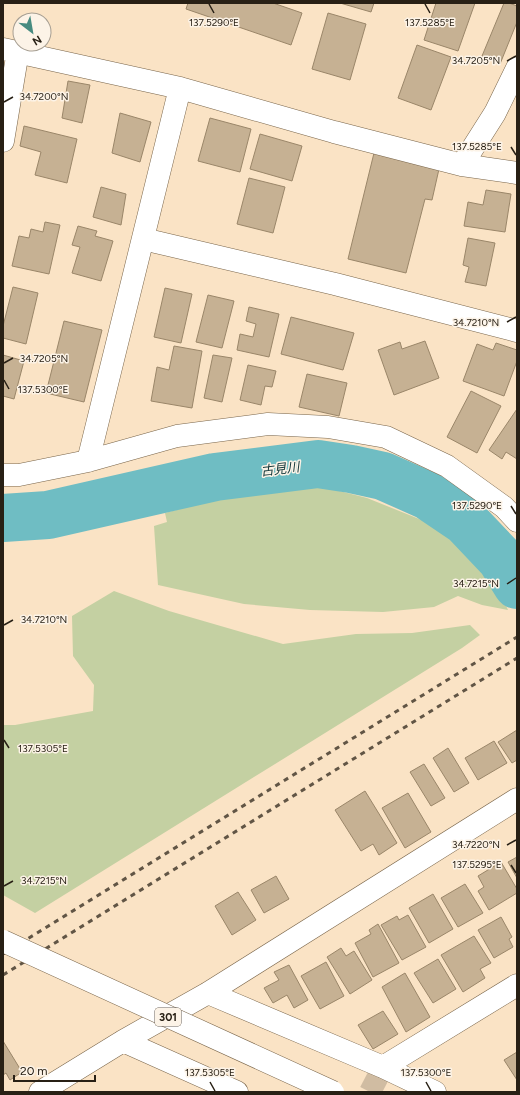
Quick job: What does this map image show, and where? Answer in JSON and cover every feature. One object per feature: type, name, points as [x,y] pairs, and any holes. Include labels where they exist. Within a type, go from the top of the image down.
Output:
[{"type":"main road","points":[[3,141],[11,50],[180,88],[334,132],[462,165],[517,173]]},
{"type":"main road","points":[[462,165],[495,113],[517,68]]},
{"type":"main road","points":[[88,461],[180,88]]},
{"type":"main road","points":[[143,239],[335,284],[517,331]]},
{"type":"main road","points":[[3,475],[19,475],[88,461],[177,436],[268,424],[328,427],[386,437],[447,466],[504,507],[517,521]]},
{"type":"main road","points":[[40,1092],[123,1041],[208,993],[517,799]]},
{"type":"main road","name":"301","points":[[3,941],[333,1092]]},
{"type":"main road","points":[[383,1067],[517,985]]},
{"type":"main road","points":[[208,993],[383,1067],[435,1092]]},
{"type":"main road","points":[[123,1041],[237,1092]]},
{"type":"green space","points":[[300,481],[367,498],[454,533],[491,574],[508,610],[482,605],[458,596],[434,607],[383,612],[310,610],[244,604],[158,585],[154,526],[167,522],[165,513],[253,489]]},
{"type":"green space","points":[[114,591],[169,611],[283,644],[356,634],[412,633],[470,625],[480,635],[462,648],[35,913],[3,895],[3,725],[15,725],[93,711],[94,685],[73,656],[72,616]]},
{"type":"building","points":[[188,3],[273,3],[302,13],[291,45],[186,9]]},
{"type":"building","points":[[340,3],[374,3],[371,12]]},
{"type":"building","points":[[436,3],[475,3],[458,51],[424,40]]},
{"type":"building","points":[[504,3],[517,6],[517,22],[500,64],[482,56]]},
{"type":"building","points":[[328,13],[366,24],[350,80],[312,69]]},
{"type":"building","points":[[417,45],[451,57],[431,110],[398,98]]},
{"type":"building","points":[[68,81],[90,85],[82,123],[62,118]]},
{"type":"building","points":[[120,113],[151,122],[140,162],[112,153]]},
{"type":"building","points":[[210,118],[251,129],[240,172],[198,161]]},
{"type":"building","points":[[24,126],[77,139],[67,183],[35,175],[41,152],[20,146]]},
{"type":"building","points":[[260,134],[302,146],[292,181],[250,169]]},
{"type":"building","points":[[374,153],[439,169],[432,200],[425,199],[406,273],[348,259]]},
{"type":"building","points":[[249,178],[285,187],[273,233],[237,224]]},
{"type":"building","points":[[101,187],[126,194],[121,225],[93,217]]},
{"type":"building","points":[[486,190],[511,194],[505,232],[464,226],[468,202],[483,205]]},
{"type":"building","points":[[45,222],[60,225],[49,274],[12,266],[19,236],[29,238],[31,229],[43,232]]},
{"type":"building","points":[[78,226],[97,231],[95,236],[113,241],[101,281],[72,273],[80,247],[72,245]]},
{"type":"building","points":[[468,238],[495,243],[486,286],[465,282],[469,267],[463,265]]},
{"type":"building","points":[[13,287],[38,293],[26,344],[3,338],[3,326]]},
{"type":"building","points":[[165,288],[192,294],[181,343],[154,337]]},
{"type":"building","points":[[208,295],[234,301],[222,348],[196,342]]},
{"type":"building","points":[[249,307],[279,314],[269,357],[237,350],[240,334],[253,337],[256,324],[246,321]]},
{"type":"building","points":[[291,317],[354,333],[343,370],[281,354]]},
{"type":"building","points":[[64,321],[102,330],[84,402],[46,393]]},
{"type":"building","points":[[425,341],[439,378],[394,395],[378,350],[400,342],[402,349]]},
{"type":"building","points":[[496,343],[517,350],[517,361],[504,396],[463,381],[477,344],[493,350]]},
{"type":"building","points":[[174,346],[202,351],[192,408],[151,401],[157,367],[169,370]]},
{"type":"building","points":[[3,355],[24,361],[14,399],[3,396]]},
{"type":"building","points":[[213,355],[232,358],[222,402],[204,398]]},
{"type":"building","points":[[248,365],[276,371],[272,387],[265,386],[261,405],[240,400]]},
{"type":"building","points":[[307,374],[347,383],[339,416],[299,407]]},
{"type":"building","points":[[471,391],[501,406],[477,453],[447,437]]},
{"type":"building","points":[[517,409],[517,459],[506,452],[502,459],[489,450]]},
{"type":"building","points":[[517,730],[517,760],[512,763],[498,742]]},
{"type":"building","points":[[494,741],[507,763],[478,780],[465,758]]},
{"type":"building","points":[[448,748],[469,783],[454,792],[433,758]]},
{"type":"building","points":[[424,764],[445,798],[431,806],[410,772]]},
{"type":"building","points":[[365,791],[397,843],[379,855],[373,844],[361,851],[335,810]]},
{"type":"building","points":[[408,793],[431,832],[405,848],[382,808]]},
{"type":"building","points":[[517,857],[517,878],[508,862]]},
{"type":"building","points":[[501,862],[517,889],[517,893],[489,910],[478,891],[484,887],[478,876]]},
{"type":"building","points":[[276,876],[289,899],[264,913],[251,890]]},
{"type":"building","points":[[465,884],[483,913],[458,927],[441,898]]},
{"type":"building","points":[[238,892],[256,920],[232,935],[215,906]]},
{"type":"building","points":[[433,894],[453,929],[429,943],[409,908]]},
{"type":"building","points":[[408,915],[426,947],[402,960],[381,925],[397,916],[399,920]]},
{"type":"building","points":[[501,917],[512,937],[509,939],[513,947],[494,958],[478,930]]},
{"type":"building","points":[[378,924],[399,963],[373,977],[355,943],[371,934],[369,930]]},
{"type":"building","points":[[474,936],[491,963],[480,969],[485,978],[463,992],[441,955]]},
{"type":"building","points":[[341,948],[346,956],[354,951],[372,980],[350,994],[327,957]]},
{"type":"building","points":[[438,959],[456,989],[433,1003],[414,973]]},
{"type":"building","points":[[326,962],[344,996],[320,1009],[301,976]]},
{"type":"building","points":[[289,965],[308,1000],[294,1008],[287,995],[273,1003],[264,988],[279,980],[274,972]]},
{"type":"building","points":[[405,973],[430,1017],[406,1032],[382,987]]},
{"type":"building","points":[[383,1011],[398,1034],[373,1049],[358,1025]]},
{"type":"building","points":[[3,1041],[22,1072],[10,1080],[6,1073],[3,1075]]},
{"type":"building","points":[[517,1052],[517,1080],[504,1060]]},
{"type":"waterway","name":"古見川","points":[[3,518],[48,515],[215,477],[318,464],[383,476],[428,496],[465,521],[501,559],[517,585]]},
{"type":"tunnel","points":[[370,1092],[383,1067]]},
{"type":"railway","points":[[3,954],[517,637]]},
{"type":"railway","points":[[3,975],[517,658]]}]
